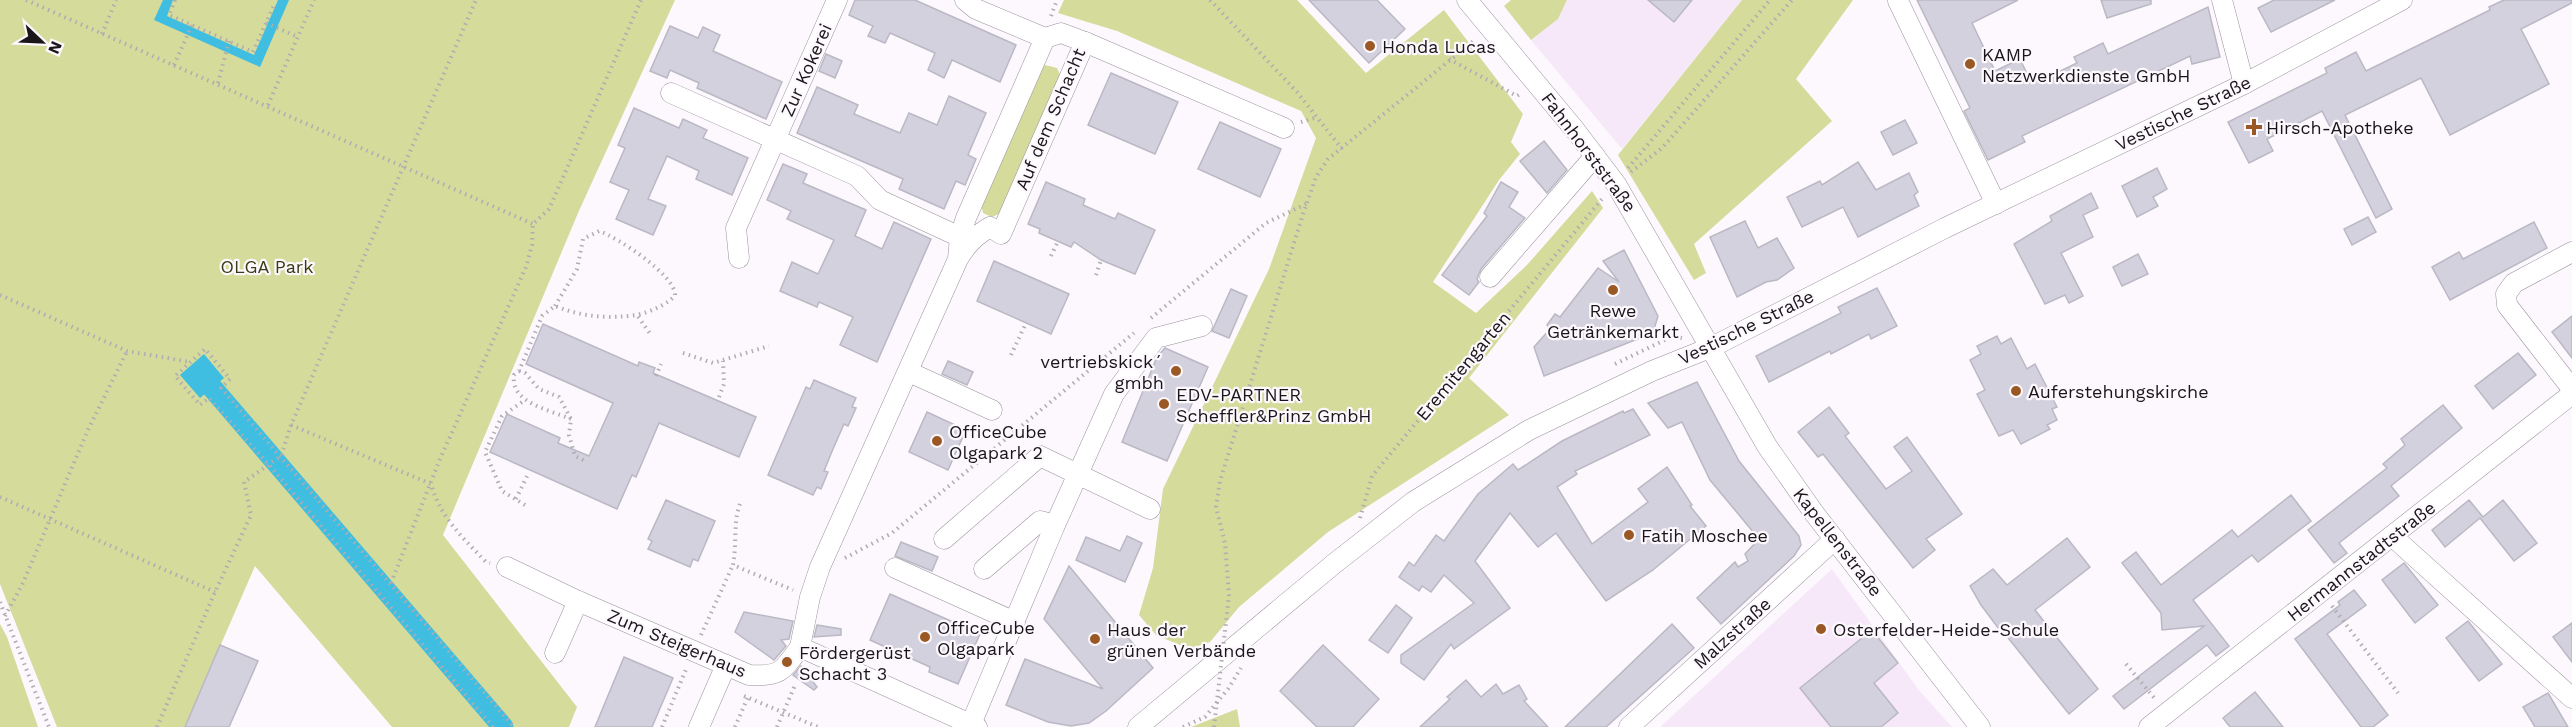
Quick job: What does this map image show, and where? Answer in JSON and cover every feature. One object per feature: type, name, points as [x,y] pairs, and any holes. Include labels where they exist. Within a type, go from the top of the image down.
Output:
[{"type":"street","name":"Zur Kokerei","points":[[739,258],[736,228],[837,0]]},
{"type":"street","points":[[965,0],[976,9],[1046,38]]},
{"type":"street","name":"Fahnhorststraße","points":[[1467,0],[1616,184],[1712,347]]},
{"type":"street","points":[[2223,0],[2244,84]]},
{"type":"street","name":"Vestische Straße","points":[[1138,727],[1335,563],[1422,496],[1529,430],[1652,371],[1712,347],[1996,204],[2244,84],[2402,0]]},
{"type":"street","points":[[1898,1],[1996,204]]},
{"type":"street","name":"Auf dem Schacht","points":[[843,519],[958,259],[967,244],[990,227],[1001,234],[1085,42],[1061,33],[1046,38],[966,218],[960,237],[958,259]]},
{"type":"street","points":[[1085,42],[1284,128]]},
{"type":"street","name":"Zur Kokerei","points":[[671,93],[857,176],[880,200],[960,237]]},
{"type":"street","points":[[1490,277],[1595,156]]},
{"type":"street","points":[[2572,252],[2514,283],[2506,294],[2507,305],[2572,389]]},
{"type":"street","points":[[800,647],[974,726],[1055,525],[1114,394],[1156,338],[1202,327]]},
{"type":"street","name":"Kapellenstraße","points":[[1712,347],[1767,446],[1835,539],[1980,727]]},
{"type":"street","points":[[909,372],[992,410]]},
{"type":"street","name":"Hermannstadtstraße","points":[[2149,727],[2572,394]]},
{"type":"street","points":[[944,539],[1040,456],[1150,509]]},
{"type":"street","name":"Zum Steigerhaus","points":[[507,567],[578,601],[749,675],[770,676],[783,670],[800,647],[810,597],[820,567],[843,519]]},
{"type":"street","points":[[984,569],[1040,521],[1055,525]]},
{"type":"street","points":[[2392,536],[2572,698]]},
{"type":"street","name":"Malzstraße","points":[[1629,727],[1835,539]]},
{"type":"street","points":[[895,568],[1015,622]]},
{"type":"street","points":[[555,653],[578,601]]},
{"type":"street","points":[[699,727],[726,665]]},
{"type":"path","points":[[26,0],[533,224]]},
{"type":"path","points":[[102,34],[116,0]]},
{"type":"path","points":[[176,0],[169,15],[253,52],[275,3]]},
{"type":"path","points":[[268,105],[314,0]]},
{"type":"path","points":[[157,727],[251,515],[244,482],[281,456],[291,424],[476,0]]},
{"type":"path","points":[[391,583],[440,459],[526,267],[532,245],[533,224],[549,209],[641,0]]},
{"type":"path","points":[[1210,0],[1297,92],[1342,149]]},
{"type":"path","points":[[1616,184],[1770,0]]},
{"type":"path","points":[[1616,184],[1662,148],[1791,0]]},
{"type":"path","points":[[266,23],[298,37]]},
{"type":"path","points":[[174,65],[192,25]]},
{"type":"path","points":[[1214,727],[1229,596],[1226,543],[1216,507],[1220,481],[1307,204],[1328,159],[1449,59],[1491,28]]},
{"type":"path","points":[[218,83],[229,41]]},
{"type":"path","points":[[1449,59],[1517,96],[1534,81]]},
{"type":"path","name":"Eremitengarten","points":[[1359,520],[1372,476],[1616,184]]},
{"type":"path","points":[[1148,321],[1266,223],[1307,204]]},
{"type":"path","points":[[555,306],[593,318],[638,315],[668,302],[675,296],[675,289],[669,279],[608,234],[599,231],[583,239],[577,269],[555,306],[542,316],[519,371],[514,375],[513,383],[517,393],[525,400],[571,418]]},
{"type":"path","points":[[1051,256],[1058,241]]},
{"type":"path","points":[[1096,275],[1101,260]]},
{"type":"path","points":[[0,295],[127,351],[190,362]]},
{"type":"path","points":[[638,315],[651,335]]},
{"type":"path","points":[[1011,355],[1026,323]]},
{"type":"path","points":[[820,567],[837,562],[892,533],[1138,329]]},
{"type":"path","points":[[682,353],[706,361],[723,361],[770,346]]},
{"type":"path","points":[[493,727],[209,398],[200,405],[175,376],[205,349],[230,379],[221,388],[514,727]]},
{"type":"path","points":[[5,616],[23,583],[95,413],[127,351]]},
{"type":"path","points":[[719,397],[724,384],[723,361]]},
{"type":"path","points":[[656,376],[661,364]]},
{"type":"path","points":[[519,371],[525,373],[539,389],[559,397],[571,418],[569,435],[574,456],[585,460]]},
{"type":"path","points":[[525,400],[502,416],[484,452],[502,490],[525,505]]},
{"type":"path","points":[[291,424],[432,484]]},
{"type":"path","points":[[516,499],[528,474]]},
{"type":"path","points":[[432,484],[436,500],[444,516],[465,540],[486,562],[507,567]]},
{"type":"path","points":[[0,497],[215,592]]},
{"type":"path","points":[[662,727],[693,651],[733,565],[737,545],[735,517],[740,504]]},
{"type":"path","points":[[733,565],[810,597]]},
{"type":"path","points":[[2321,591],[2398,693]]},
{"type":"path","points":[[0,602],[49,727]]},
{"type":"path","points":[[1183,727],[1205,717],[1228,689],[1246,660]]},
{"type":"path","points":[[2126,664],[2148,692]]},
{"type":"path","points":[[777,727],[797,682]]},
{"type":"path","points":[[741,694],[818,727]]},
{"type":"path","points":[[735,727],[748,697]]},
{"type":"shaded area","points":[[1567,0],[1742,0],[1622,149],[1531,40],[1558,19]]},
{"type":"shaded area","name":"Osterfelder-Heide-Schule","points":[[1832,569],[1918,689],[1952,727],[1660,727]]},
{"type":"green space","name":"OLGA Park","points":[[0,0],[675,0],[578,213],[443,535],[577,707],[569,727],[392,727],[255,566],[185,727],[57,727],[0,584]]},
{"type":"green space","points":[[1064,0],[1297,0],[1366,73],[1444,10],[1523,114],[1511,142],[1520,154],[1499,180],[1433,282],[1476,313],[1527,265],[1592,191],[1603,208],[1469,378],[1509,415],[1328,532],[1239,607],[1210,642],[1189,649],[1156,635],[1139,615],[1153,568],[1163,489],[1269,269],[1316,138],[1301,111],[1117,31],[1058,13]]},
{"type":"green space","points":[[1511,0],[1567,0],[1558,19],[1531,40],[1504,6]]},
{"type":"green space","points":[[1742,0],[1853,0],[1796,79],[1832,121],[1694,244],[1706,273],[1694,280],[1618,155]]},
{"type":"green space","points":[[1045,65],[1057,68],[1061,77],[1001,213],[992,217],[983,213],[981,203],[1040,68]]},
{"type":"green space","points":[[0,624],[7,637],[38,727],[0,727]]},
{"type":"green space","points":[[1237,709],[1240,727],[1191,727]]},
{"type":"water","points":[[163,0],[173,0],[167,16],[254,55],[278,0],[289,0],[260,67],[154,20]]},
{"type":"water","points":[[204,354],[224,378],[200,398],[180,375]]},
{"type":"building","points":[[855,0],[915,0],[1016,45],[1000,82],[952,60],[944,78],[928,70],[935,53],[890,33],[885,43],[868,36],[873,26],[849,15]]},
{"type":"building","name":"Honda Lucas","points":[[1309,0],[1377,0],[1405,29],[1369,63]]},
{"type":"building","points":[[1648,0],[1692,0],[1674,22]]},
{"type":"building","points":[[1917,0],[2018,0],[1972,23],[1995,71],[2020,59],[2030,80],[2042,75],[2044,79],[2077,63],[2074,57],[2103,43],[2108,54],[2208,7],[2220,57],[2192,64],[2190,56],[2022,136],[2025,142],[1988,160],[1964,111],[1970,108]]},
{"type":"building","points":[[2101,0],[2151,0],[2151,4],[2107,18]]},
{"type":"building","points":[[2274,0],[2335,0],[2271,32],[2258,8]]},
{"type":"building","points":[[2504,0],[2572,0],[2572,3],[2521,29],[2549,84],[2450,135],[2421,78],[2345,115],[2392,209],[2376,218],[2322,111],[2267,139],[2273,151],[2249,163],[2228,122],[2327,73],[2325,68],[2356,52],[2366,71],[2490,10],[2489,7]]},
{"type":"building","points":[[670,26],[698,38],[703,27],[720,35],[713,51],[782,82],[766,119],[697,88],[699,83],[670,70],[667,78],[650,71]]},
{"type":"building","points":[[826,54],[842,61],[835,78],[819,71]]},
{"type":"building","points":[[1111,73],[1178,102],[1155,154],[1088,125]]},
{"type":"building","points":[[817,87],[858,105],[854,114],[900,133],[909,113],[937,125],[949,96],[986,113],[968,155],[976,159],[965,185],[956,181],[944,209],[899,189],[903,179],[797,133]]},
{"type":"building","points":[[634,108],[679,128],[683,119],[707,130],[703,138],[748,158],[732,195],[696,179],[699,171],[667,156],[648,199],[666,206],[653,235],[616,219],[629,190],[610,182],[625,148],[618,145]]},
{"type":"building","points":[[1905,120],[1917,143],[1893,155],[1881,132]]},
{"type":"building","points":[[1220,122],[1281,149],[1260,197],[1198,169]]},
{"type":"building","points":[[1544,141],[1567,170],[1547,193],[1520,161]]},
{"type":"building","points":[[1858,162],[1876,190],[1909,173],[1918,192],[1914,195],[1919,206],[1858,237],[1843,207],[1802,227],[1787,197],[1820,181],[1822,185]]},
{"type":"building","points":[[783,164],[807,174],[803,183],[866,210],[855,236],[882,249],[894,222],[931,239],[877,362],[840,345],[853,317],[819,302],[817,307],[780,291],[792,262],[818,274],[834,240],[787,219],[791,211],[767,200]]},
{"type":"building","points":[[2157,168],[2167,189],[2153,197],[2158,206],[2137,217],[2122,186]]},
{"type":"building","points":[[1046,182],[1085,199],[1083,205],[1115,219],[1118,213],[1155,230],[1135,274],[1101,260],[1074,242],[1071,247],[1039,233],[1040,229],[1028,224]]},
{"type":"building","points":[[1501,182],[1518,192],[1509,207],[1525,218],[1481,269],[1477,279],[1479,282],[1469,295],[1442,275],[1487,216],[1484,213]]},
{"type":"building","points":[[2091,193],[2098,208],[2083,215],[2093,237],[2061,253],[2083,296],[2069,303],[2065,295],[2045,304],[2014,244],[2052,221],[2050,216]]},
{"type":"building","points":[[2368,217],[2376,232],[2352,245],[2344,229]]},
{"type":"building","points":[[1745,221],[1758,248],[1777,238],[1794,268],[1777,280],[1766,282],[1737,297],[1710,237]]},
{"type":"building","points":[[2534,222],[2547,248],[2450,300],[2432,267],[2459,252],[2463,259]]},
{"type":"building","name":"Rewe Getränkemarkt","points":[[1624,250],[1658,316],[1653,333],[1544,376],[1534,347],[1550,329],[1547,325],[1555,314],[1560,317],[1598,268],[1619,282],[1603,261]]},
{"type":"building","points":[[2138,254],[2148,274],[2122,286],[2113,267]]},
{"type":"building","points":[[994,261],[1069,294],[1051,334],[977,301]]},
{"type":"building","points":[[1877,288],[1897,326],[1871,339],[1869,334],[1831,354],[1830,351],[1769,382],[1756,356],[1841,313],[1838,307]]},
{"type":"building","points":[[1231,289],[1247,296],[1229,338],[1212,331]]},
{"type":"building","points":[[2572,316],[2572,358],[2552,332]]},
{"type":"building","points":[[543,324],[638,366],[639,362],[655,368],[653,373],[756,417],[739,457],[659,423],[636,477],[632,475],[617,509],[490,452],[507,414],[560,438],[558,443],[589,456],[613,403],[526,364]]},
{"type":"building","name":"Auferstehungskirche","points":[[1997,336],[2001,344],[2011,338],[2027,369],[2035,364],[2057,407],[2052,409],[2057,420],[2047,425],[2050,429],[2021,444],[2013,430],[1999,436],[1977,394],[1985,390],[1970,360],[1981,354],[1977,346]]},
{"type":"building","name":"EDV-PARTNER Scheffler&Prinz GmbH","points":[[1165,348],[1208,367],[1167,461],[1122,442],[1157,357]]},
{"type":"building","points":[[2518,353],[2536,375],[2493,409],[2475,386]]},
{"type":"building","points":[[948,361],[973,372],[967,385],[942,374]]},
{"type":"building","points":[[814,380],[856,398],[852,407],[856,408],[848,426],[844,424],[833,449],[824,471],[828,472],[821,489],[817,487],[813,495],[768,475],[806,387],[810,389]]},
{"type":"building","points":[[1697,382],[1739,461],[1799,536],[1801,545],[1794,556],[1721,624],[1697,598],[1735,562],[1738,567],[1748,561],[1745,554],[1759,539],[1710,480],[1682,422],[1668,428],[1648,403]]},
{"type":"building","points":[[2443,405],[2462,428],[2391,486],[2399,496],[2339,543],[2347,553],[2334,563],[2308,530],[2387,468],[2383,464],[2405,445],[2401,439]]},
{"type":"building","points":[[1829,407],[1849,433],[1845,436],[1886,489],[1912,471],[1894,447],[1907,437],[1962,514],[1926,539],[1935,550],[1913,568],[1823,454],[1818,457],[1798,432]]},
{"type":"building","points":[[1633,409],[1650,435],[1575,471],[1577,474],[1557,487],[1592,544],[1648,502],[1638,489],[1667,467],[1692,505],[1690,506],[1706,526],[1653,570],[1606,601],[1556,533],[1538,547],[1510,513],[1475,561],[1510,608],[1454,649],[1451,644],[1424,680],[1401,663],[1401,655],[1474,603],[1444,575],[1431,592],[1422,586],[1419,591],[1399,577],[1409,562],[1414,566],[1436,535],[1444,541],[1478,494],[1513,464],[1518,470],[1562,441],[1623,411],[1624,413]]},
{"type":"building","name":"OfficeCube Olgapark 2","points":[[927,412],[966,430],[948,470],[909,452]]},
{"type":"building","points":[[2291,495],[2311,521],[2258,562],[2252,555],[2193,600],[2229,646],[2216,656],[2207,645],[2124,709],[2113,696],[2204,626],[2162,630],[2161,613],[2122,563],[2136,552],[2161,585],[2232,530],[2238,537]]},
{"type":"building","points":[[666,500],[715,521],[698,561],[693,559],[690,567],[648,549],[652,541],[648,539]]},
{"type":"building","points":[[2469,500],[2483,517],[2503,500],[2537,543],[2514,561],[2480,518],[2445,547],[2432,530]]},
{"type":"building","points":[[1127,536],[1142,543],[1125,582],[1076,560],[1086,537],[1120,551]]},
{"type":"building","points":[[2067,538],[2090,567],[2035,610],[2098,689],[2069,714],[2002,633],[1970,586],[1993,569],[2007,585]]},
{"type":"building","points":[[901,542],[938,557],[932,571],[895,556]]},
{"type":"building","points":[[2404,563],[2438,605],[2415,623],[2382,580]]},
{"type":"building","name":"Haus der grünen Verbände","points":[[1069,566],[1153,668],[1106,711],[1089,723],[1071,726],[1048,722],[1006,705],[1025,659],[1103,689],[1044,619]]},
{"type":"building","points":[[2354,590],[2366,605],[2327,634],[2388,715],[2373,727],[2361,727],[2295,639],[2340,605],[2338,602]]},
{"type":"building","name":"OfficeCube Olgapark","points":[[890,594],[980,634],[958,684],[929,672],[930,667],[870,640]]},
{"type":"building","points":[[1396,605],[1412,618],[1388,653],[1369,640]]},
{"type":"building","points":[[744,612],[793,621],[789,639],[781,640],[786,646],[774,660],[735,632]]},
{"type":"building","points":[[2468,621],[2502,664],[2479,681],[2446,638]]},
{"type":"building","points":[[2572,623],[2572,662],[2553,637]]},
{"type":"building","points":[[1672,624],[1694,648],[1606,727],[1565,727]]},
{"type":"building","points":[[817,625],[841,629],[841,635],[814,637]]},
{"type":"building","points":[[1872,630],[1898,663],[1874,683],[1898,713],[1881,727],[1831,727],[1800,688]]},
{"type":"building","points":[[220,645],[258,661],[229,727],[185,727]]},
{"type":"building","points":[[1323,645],[1379,699],[1353,727],[1317,727],[1280,691]]},
{"type":"building","points":[[624,657],[673,678],[652,727],[595,727]]},
{"type":"building","points":[[801,666],[817,687],[814,690],[793,675]]},
{"type":"building","points":[[1466,680],[1481,697],[1496,684],[1503,694],[1519,685],[1527,699],[1524,701],[1548,727],[1420,727],[1450,699],[1447,697]]},
{"type":"building","points":[[2255,692],[2283,727],[2230,727],[2223,718]]},
{"type":"building","points":[[2548,693],[2568,727],[2535,727],[2523,707]]},
{"type":"waterway","points":[[203,377],[503,727]]},
{"type":"place","name":"Honda Lucas","points":[[1370,46]]},
{"type":"place","name":"KAMP Netzwerkdienste GmbH","points":[[1970,64]]},
{"type":"place","name":"Hirsch-Apotheke","points":[[2254,127]]},
{"type":"place","name":"Rewe Getränkemarkt","points":[[1613,290]]},
{"type":"place","name":"vertriebskick´ gmbh","points":[[1176,371]]},
{"type":"place","name":"Auferstehungskirche","points":[[2016,391]]},
{"type":"place","name":"EDV-PARTNER Scheffler&Prinz GmbH","points":[[1164,404]]},
{"type":"place","name":"OfficeCube Olgapark 2","points":[[937,441]]},
{"type":"place","name":"Fatih Moschee","points":[[1629,535]]},
{"type":"place","name":"Osterfelder-Heide-Schule","points":[[1821,629]]},
{"type":"place","name":"OfficeCube Olgapark","points":[[925,637]]},
{"type":"place","name":"Haus der grünen Verbände","points":[[1095,639]]},
{"type":"place","name":"Fördergerüst Schacht 3","points":[[787,662]]}]
